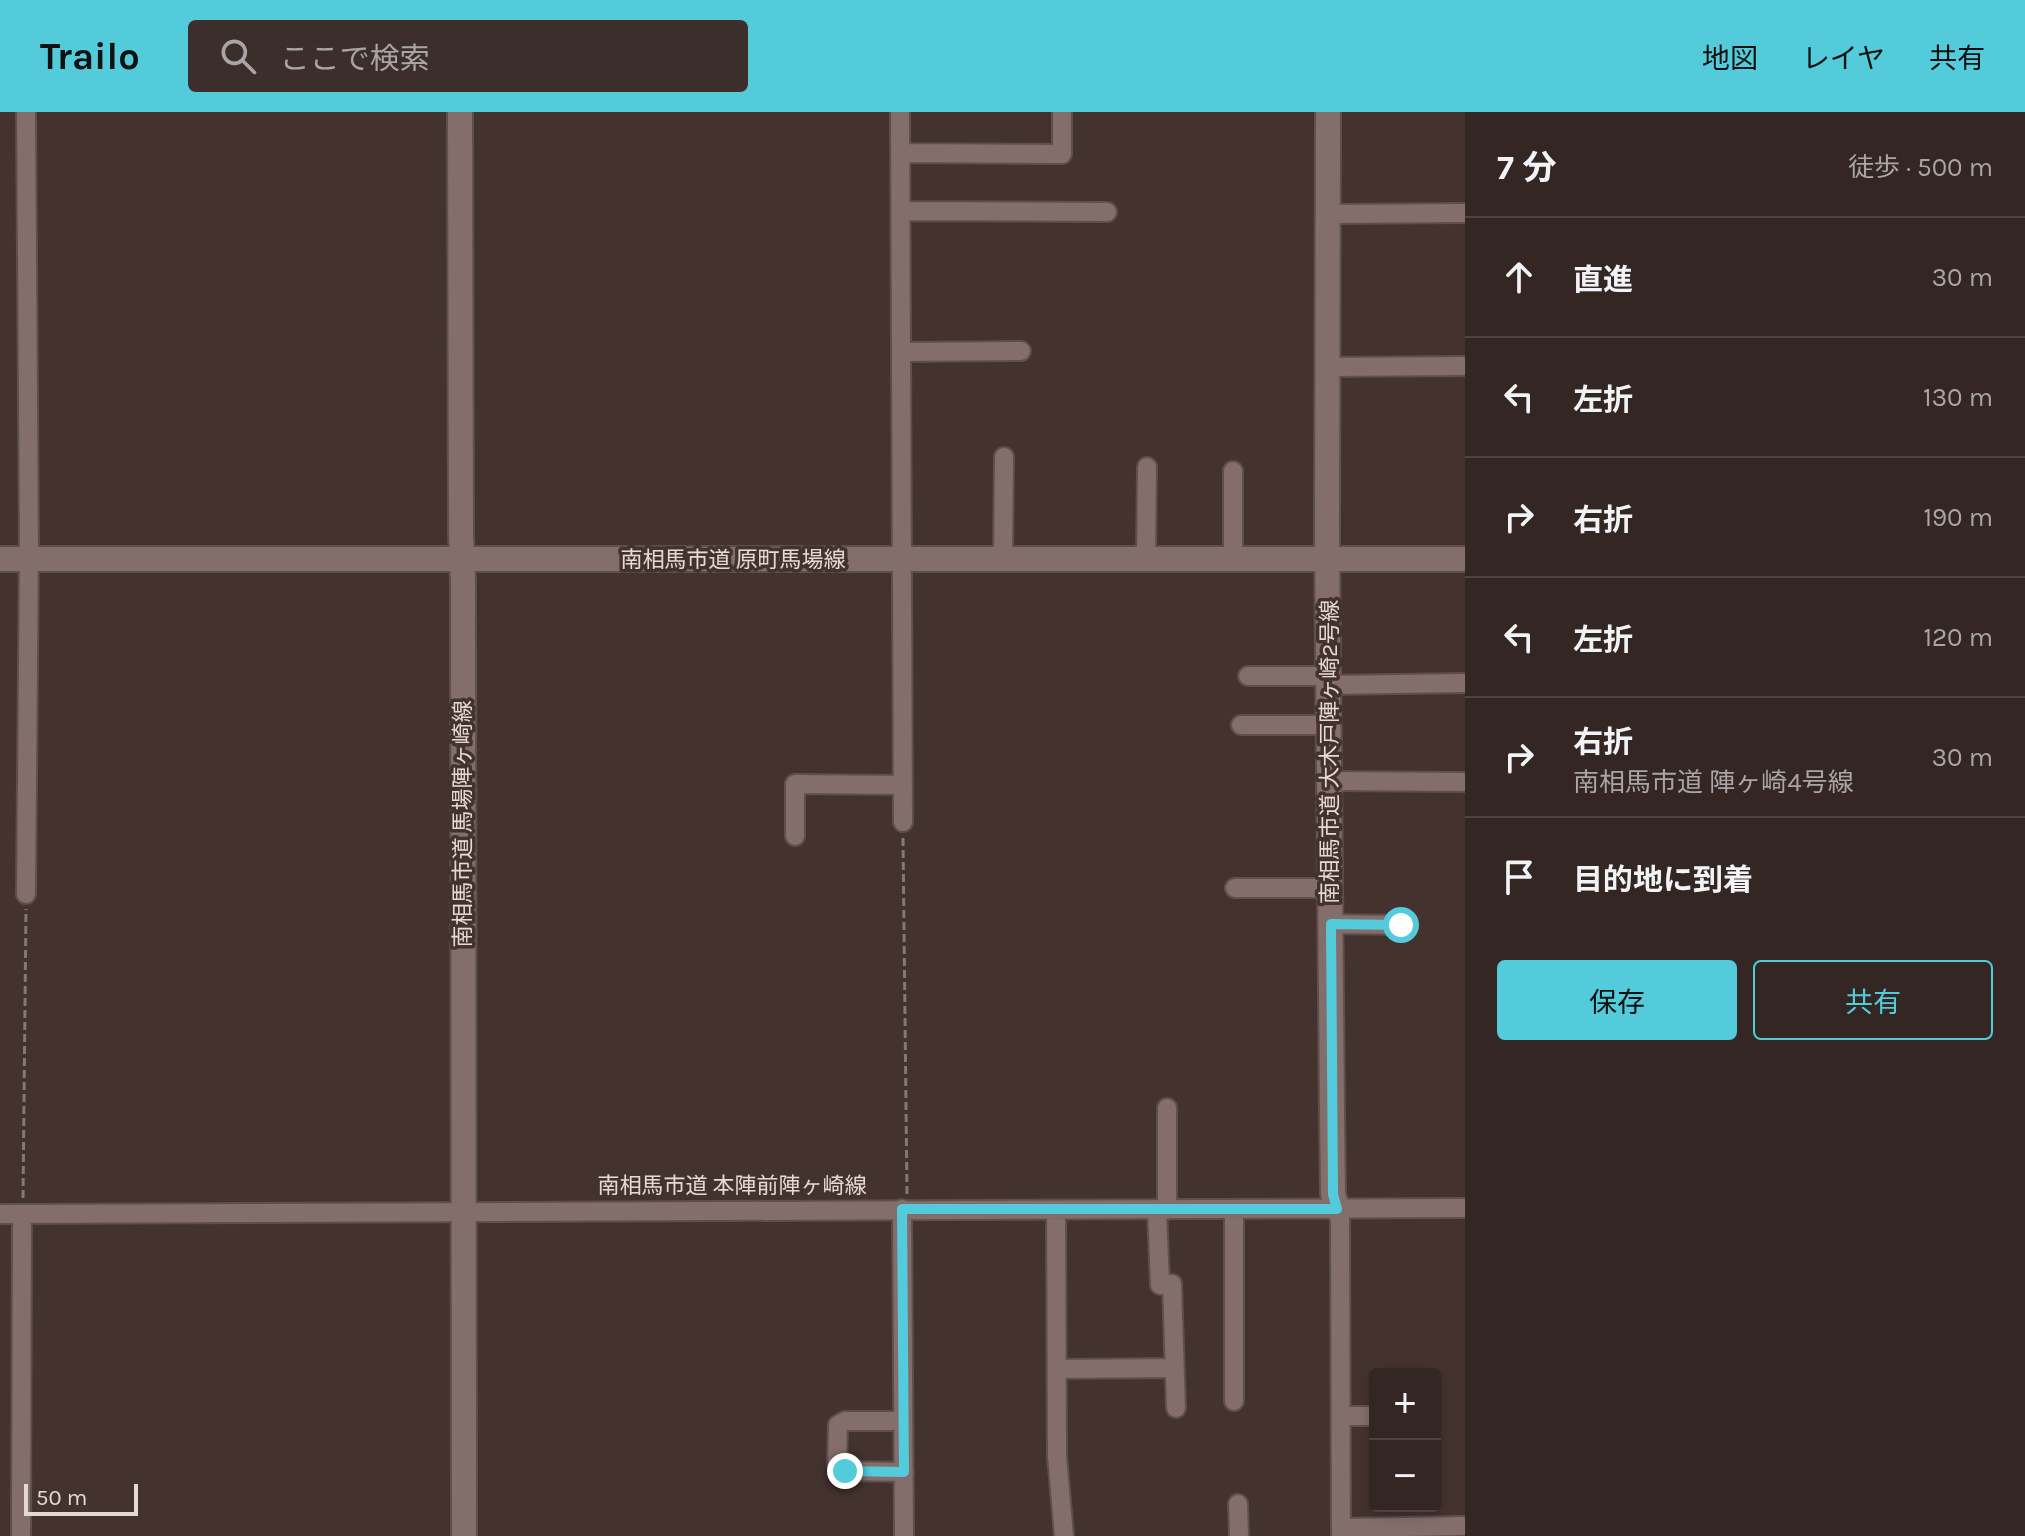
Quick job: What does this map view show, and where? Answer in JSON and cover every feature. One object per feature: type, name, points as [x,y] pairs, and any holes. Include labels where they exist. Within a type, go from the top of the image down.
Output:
[{"type":"street","points":[[26,112],[29,559],[26,894]]},
{"type":"street","name":"南相馬市道 馬場陣ヶ崎線","points":[[460,112],[464,1536]]},
{"type":"street","points":[[900,112],[903,822]]},
{"type":"street","points":[[901,153],[1062,154],[1062,112]]},
{"type":"street","name":"南相馬市道 大木戸陣ヶ崎2号線","points":[[1328,112],[1333,1194],[1340,1220],[1341,1532]]},
{"type":"street","points":[[901,211],[1107,212]]},
{"type":"street","points":[[1328,214],[1465,213]]},
{"type":"street","points":[[901,352],[1021,351]]},
{"type":"street","points":[[1327,367],[1465,366]]},
{"type":"street","points":[[1003,559],[1004,457]]},
{"type":"street","points":[[1146,560],[1147,467]]},
{"type":"street","points":[[1233,471],[1233,560]]},
{"type":"street","name":"南相馬市道 原町馬場線","points":[[0,559],[1465,559]]},
{"type":"street","points":[[1248,676],[1465,683]]},
{"type":"street","points":[[1241,725],[1330,725]]},
{"type":"street","points":[[1331,781],[1465,782]]},
{"type":"street","points":[[795,836],[795,784],[902,785]]},
{"type":"street","points":[[1235,888],[1331,888]]},
{"type":"street","points":[[1331,924],[1401,925]]},
{"type":"street","points":[[1167,1108],[1160,1285],[1172,1284],[1176,1408]]},
{"type":"street","name":"南相馬市道 本陣前陣ヶ崎線","points":[[0,1214],[1465,1208]]},
{"type":"street","points":[[902,1209],[904,1536]]},
{"type":"street","points":[[1056,1210],[1057,1456],[1064,1536]]},
{"type":"street","points":[[1234,1210],[1234,1401]]},
{"type":"street","points":[[21,1536],[22,1214]]},
{"type":"street","points":[[1057,1369],[1174,1368]]},
{"type":"street","points":[[1341,1416],[1369,1416]]},
{"type":"street","points":[[903,1421],[845,1421],[838,1425],[837,1464],[845,1471],[904,1472]]},
{"type":"street","points":[[1238,1504],[1239,1536]]},
{"type":"street","points":[[1341,1532],[1465,1526]]},
{"type":"path","points":[[902,1209],[907,1201],[903,822]]},
{"type":"path","points":[[22,1214],[26,894]]},
{"type":"route","points":[[845,1471],[904,1472],[902,1209],[1337,1209],[1333,1194],[1331,924],[1401,925]]}]
